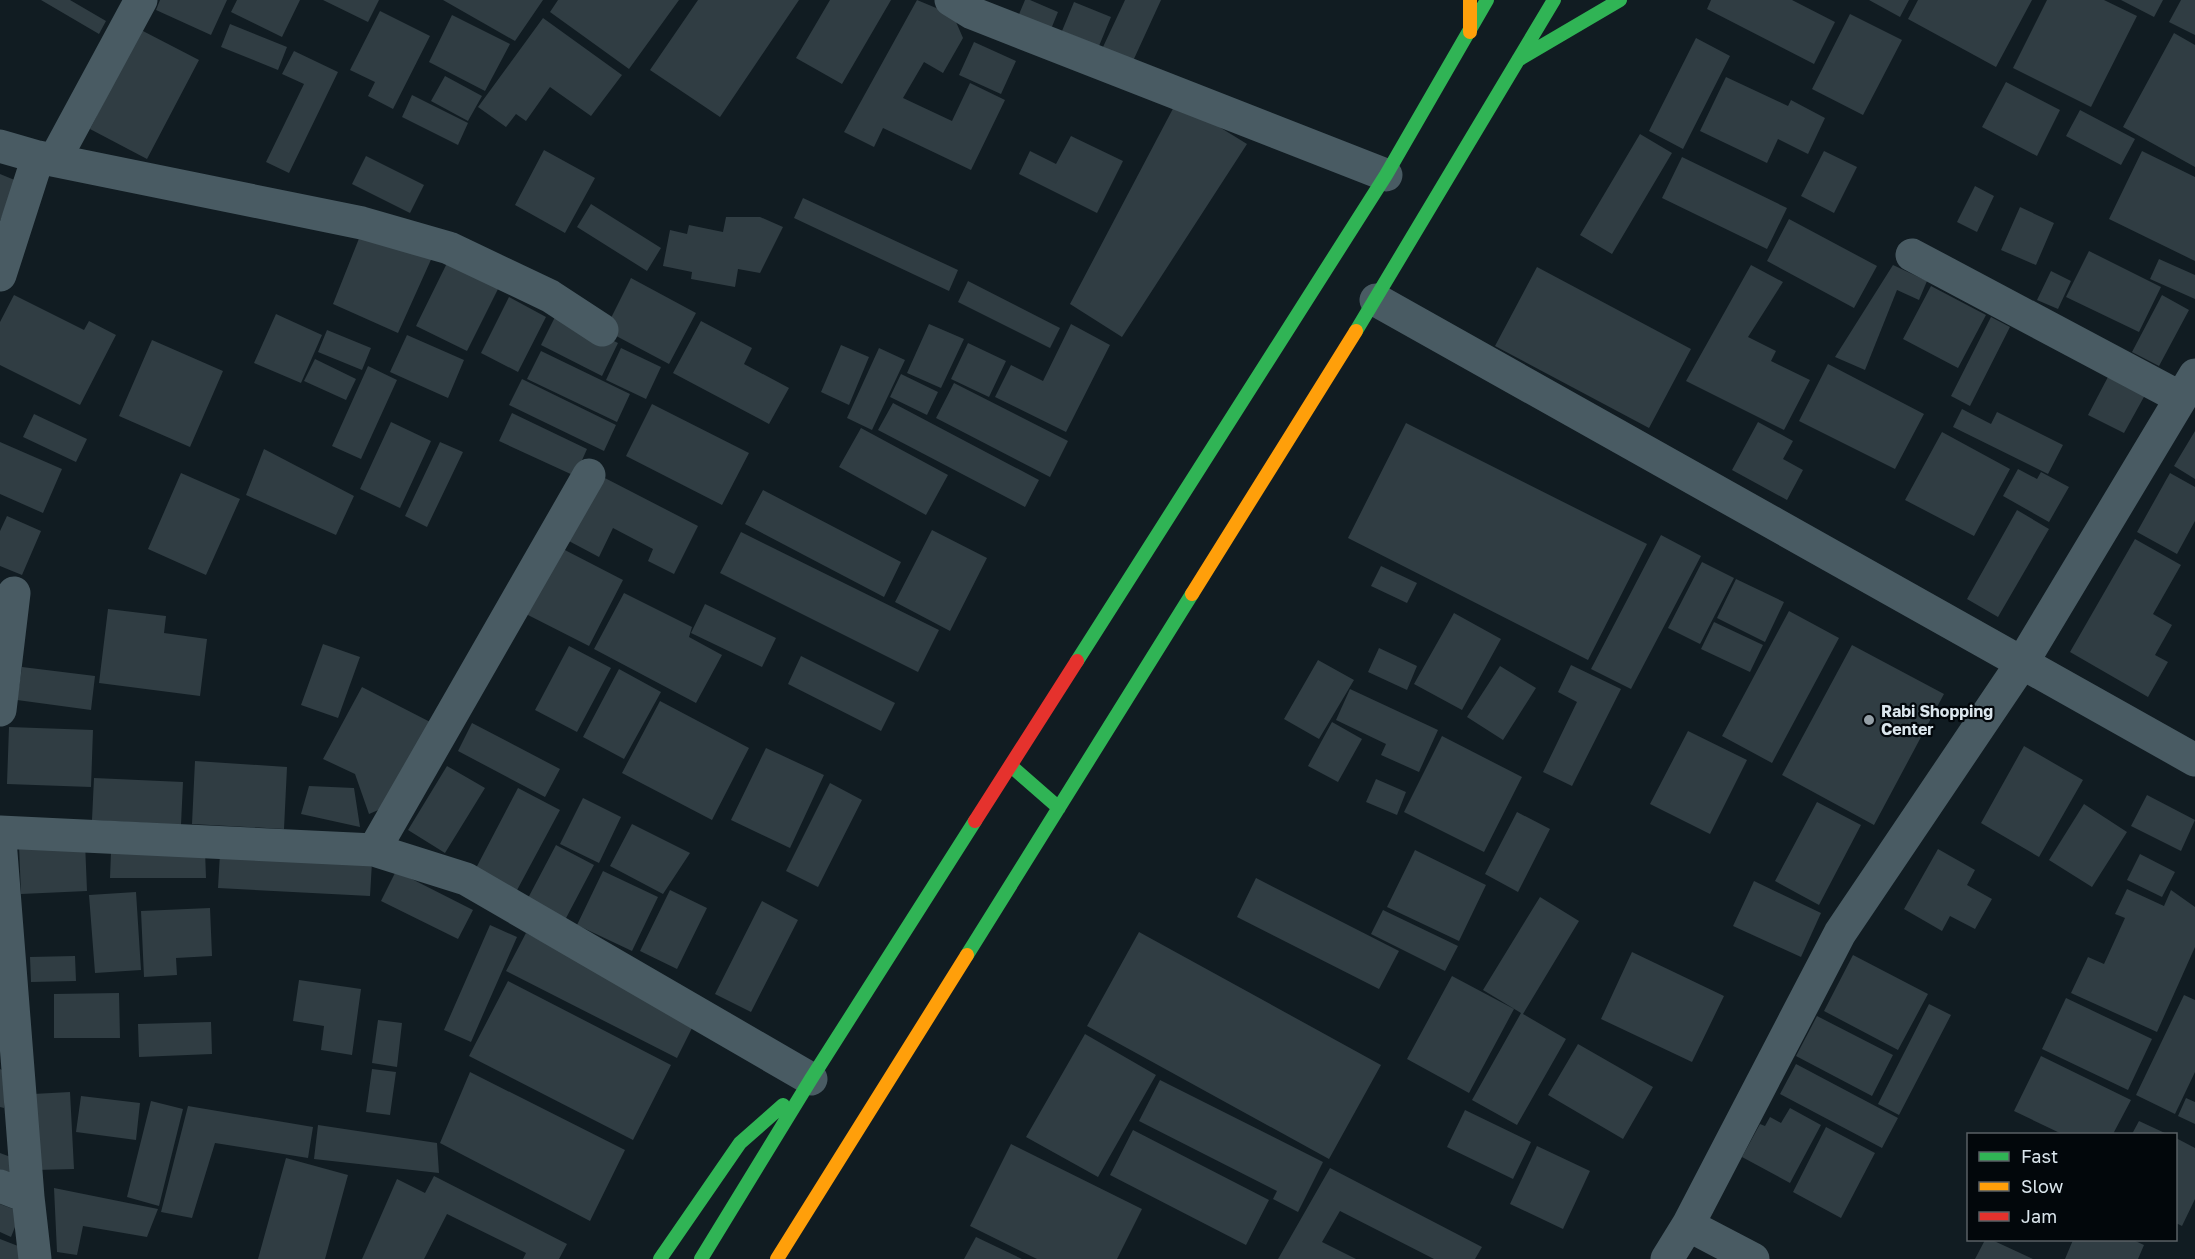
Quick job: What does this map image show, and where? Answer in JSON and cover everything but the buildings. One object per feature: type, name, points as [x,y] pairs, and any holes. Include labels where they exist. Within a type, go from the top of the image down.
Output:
[{"type":"main road","points":[[1470,0],[1470,32]]},
{"type":"main road","points":[[701,1259],[811,1079],[1386,175],[1487,0]]},
{"type":"main road","points":[[777,1259],[1376,300],[1554,0]]},
{"type":"main road","points":[[1518,60],[1620,0]]},
{"type":"main road","points":[[1011,766],[1059,808]]},
{"type":"main road","points":[[660,1259],[740,1143],[811,1079]]},
{"type":"street","points":[[0,275],[46,158],[141,0]]},
{"type":"street","points":[[951,0],[972,13],[1386,175]]},
{"type":"street","points":[[0,146],[46,158],[362,223],[449,248],[550,296],[603,330]]},
{"type":"street","points":[[1667,1259],[1688,1225],[1840,933],[2022,663],[2188,387],[1912,255]]},
{"type":"street","points":[[1376,300],[2195,760]]},
{"type":"street","points":[[374,849],[589,475]]},
{"type":"street","points":[[0,710],[14,593]]},
{"type":"street","points":[[0,832],[374,849],[466,879],[811,1079]]},
{"type":"street","points":[[0,840],[14,1191],[36,1259]]},
{"type":"street","points":[[1688,1225],[1753,1259]]},
{"type":"traffic: fast","points":[[1077,661],[1386,175],[1487,0]]},
{"type":"traffic: fast","points":[[1356,331],[1554,0]]},
{"type":"traffic: fast","points":[[1518,60],[1620,0]]},
{"type":"traffic: fast","points":[[967,955],[1192,594]]},
{"type":"traffic: fast","points":[[1011,766],[1059,808]]},
{"type":"traffic: fast","points":[[701,1259],[811,1079],[975,821]]},
{"type":"traffic: fast","points":[[660,1259],[740,1143],[783,1105]]},
{"type":"traffic: slow","points":[[1470,0],[1470,32]]},
{"type":"traffic: slow","points":[[1192,594],[1356,331]]},
{"type":"traffic: slow","points":[[777,1259],[967,955]]},
{"type":"traffic: jam","points":[[975,821],[1077,661]]},
{"type":"place","name":"Rabi Shopping Center","points":[[1869,720]]}]
